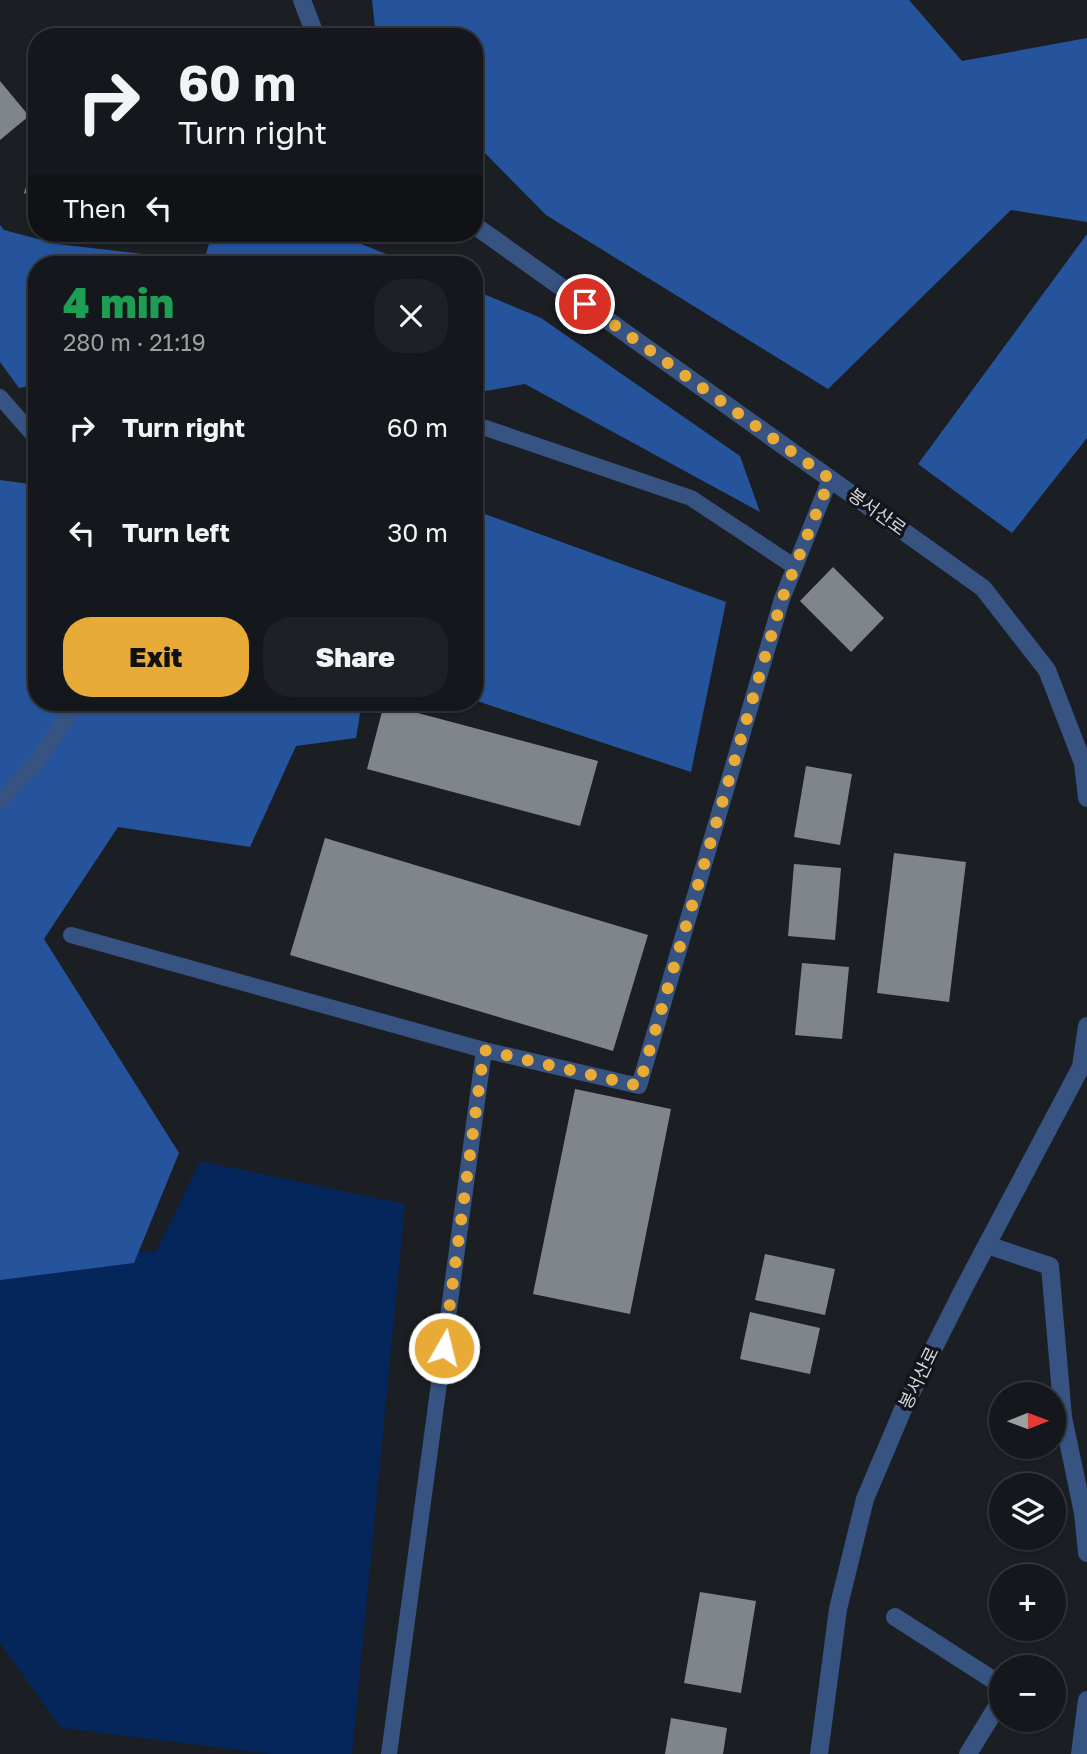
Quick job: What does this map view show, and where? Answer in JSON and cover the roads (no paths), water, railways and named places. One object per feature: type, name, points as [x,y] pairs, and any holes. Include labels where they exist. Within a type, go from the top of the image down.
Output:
[{"type":"street","points":[[302,0],[313,28]]},
{"type":"street","name":"봉서산로","points":[[483,231],[983,588],[1048,670],[1083,763],[1087,798]]},
{"type":"street","name":"봉서산로","points":[[819,1754],[838,1609],[865,1499],[904,1407],[1082,1067],[1087,1026]]},
{"type":"street","points":[[988,1245],[1050,1266],[1063,1417],[1083,1513],[1087,1553]]},
{"type":"street","points":[[895,1617],[989,1677]]},
{"type":"street","points":[[1080,1754],[1087,1700]]},
{"type":"street","points":[[968,1754],[989,1720]]},
{"type":"lane","points":[[0,397],[28,429]]},
{"type":"lane","points":[[483,427],[691,498],[795,567]]},
{"type":"lane","points":[[71,935],[484,1050],[639,1086],[778,612],[830,479]]},
{"type":"lane","points":[[0,802],[38,760],[75,711]]},
{"type":"lane","points":[[389,1754],[484,1050]]}]
